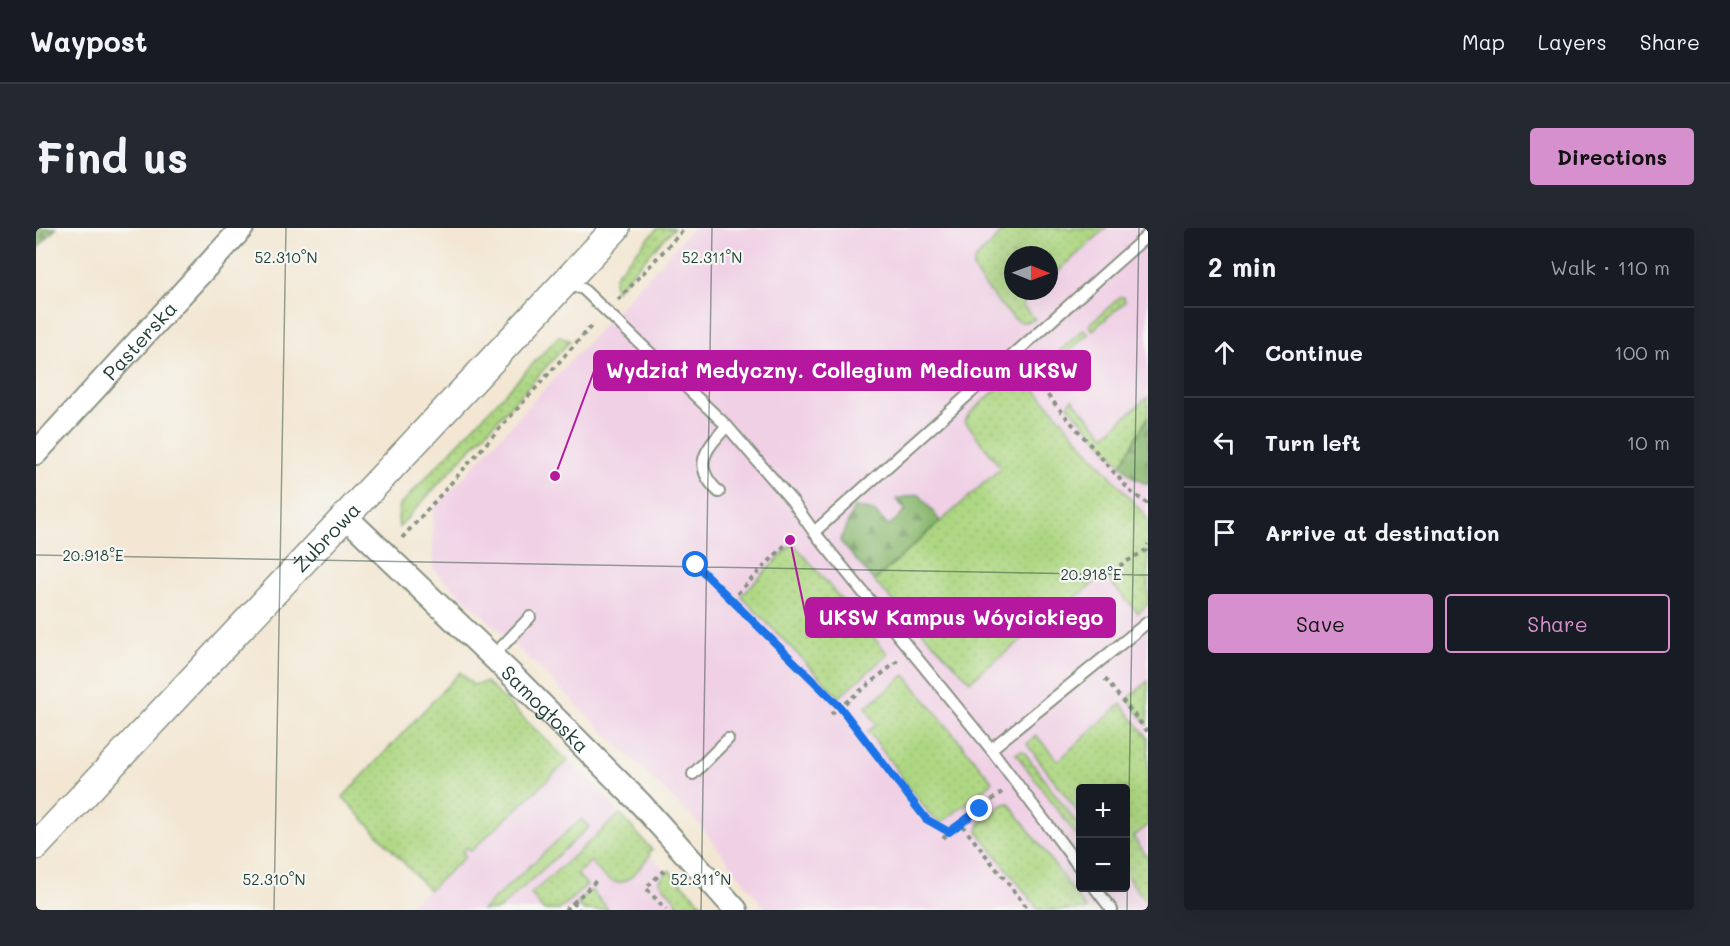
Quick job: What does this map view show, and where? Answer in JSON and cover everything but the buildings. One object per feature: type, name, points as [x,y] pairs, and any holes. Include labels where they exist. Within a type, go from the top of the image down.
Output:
[{"type":"street","name":"Pasterska","points":[[36,453],[242,228]]},
{"type":"street","name":"Żubrowa","points":[[36,846],[567,283],[616,228]]},
{"type":"street","name":"Samogłoska","points":[[345,516],[516,679],[640,803],[736,910]]},
{"type":"lane","points":[[814,532],[1148,235]]},
{"type":"lane","points":[[567,283],[583,289],[726,426],[792,501],[814,532],[991,749],[1076,863]]},
{"type":"lane","points":[[718,492],[708,482],[703,463],[710,445],[726,426]]},
{"type":"lane","points":[[492,657],[530,617]]},
{"type":"lane","points":[[991,749],[1148,622]]},
{"type":"lane","points":[[693,774],[728,740]]},
{"type":"lane","points":[[1098,892],[1112,910]]},
{"type":"path","points":[[614,304],[685,228]]},
{"type":"path","points":[[387,555],[594,324]]},
{"type":"path","points":[[1014,356],[1131,492],[1148,504]]},
{"type":"path","points":[[731,600],[794,536]]},
{"type":"path","points":[[1104,575],[1146,550],[1148,544]]},
{"type":"path","points":[[696,565],[840,707],[926,819],[949,832]]},
{"type":"path","points":[[831,714],[898,660]]},
{"type":"path","points":[[1094,666],[1148,732]]},
{"type":"path","points":[[943,838],[1004,790]]},
{"type":"path","points":[[962,824],[1029,910]]},
{"type":"path","points":[[663,909],[646,888],[664,870]]},
{"type":"path","points":[[565,910],[596,882]]},
{"type":"path","points":[[573,903],[579,910]]},
{"type":"shaded area","points":[[693,228],[1148,228],[1148,910],[766,910],[699,824],[536,665],[433,569],[433,510]]},
{"type":"shaded area","points":[[568,761],[652,849],[648,853],[666,872],[669,870],[708,910],[404,910],[465,856],[462,852],[467,847],[472,850]]},
{"type":"green space","points":[[36,228],[56,228],[36,250]]},
{"type":"green space","points":[[658,228],[674,228],[615,291],[616,274]]},
{"type":"green space","points":[[1007,228],[1106,228],[1058,272],[1058,246],[1004,246],[1004,300],[1027,300],[1022,305],[1035,319],[1028,322],[1019,321],[1001,305],[975,273],[973,267],[975,260]]},
{"type":"green space","points":[[1120,297],[1124,297],[1125,302],[1093,330],[1089,325]]},
{"type":"green space","points":[[1084,329],[1088,334],[1057,363],[1054,363],[1052,358]]},
{"type":"green space","points":[[559,336],[570,341],[399,527],[400,505]]},
{"type":"green space","points":[[1021,373],[1148,519],[1148,604],[1138,613],[1104,575],[970,681],[874,581],[1001,468],[965,421],[970,413],[1014,374]]},
{"type":"green space","points":[[1148,397],[1148,417],[1121,465],[1068,405],[1072,399],[1105,435]]},
{"type":"green space","points":[[1148,417],[1148,485],[1132,477],[1121,465]]},
{"type":"green space","points":[[919,494],[940,521],[874,581],[840,541],[854,507],[874,511],[888,526],[906,511],[896,499]]},
{"type":"green space","points":[[793,543],[887,653],[839,697],[741,596]]},
{"type":"green space","points":[[460,672],[473,685],[486,682],[568,761],[471,851],[467,847],[462,852],[466,856],[429,890],[343,797]]},
{"type":"green space","points":[[905,675],[992,781],[941,823],[930,815],[868,731],[876,725],[866,707]]},
{"type":"green space","points":[[1148,681],[1148,725],[1128,699]]},
{"type":"green space","points":[[1121,704],[1148,738],[1148,825],[1133,837],[1148,858],[1148,905],[1130,880],[1130,784],[1076,784],[1076,810],[1027,744],[1036,735],[1058,761]]},
{"type":"green space","points":[[1020,751],[1024,752],[1076,823],[1076,835],[1016,754]]},
{"type":"green space","points":[[1009,803],[1087,910],[1039,910],[978,832],[979,824],[1004,804]]},
{"type":"green space","points":[[620,814],[652,850],[648,852],[650,855],[642,866],[626,880],[614,882],[603,875],[591,861],[577,874],[587,885],[559,910],[543,910],[531,894]]},
{"type":"green space","points":[[581,819],[589,827],[498,910],[482,910]]},
{"type":"green space","points":[[669,870],[708,910],[671,910],[678,903],[659,881]]},
{"type":"green space","points":[[591,890],[609,910],[583,910],[577,903]]},
{"type":"place","name":"Wydział Medyczny. Collegium Medicum UKSW","points":[[555,476]]},
{"type":"place","name":"UKSW Kampus Wóycickiego","points":[[790,540]]},
{"type":"route","points":[[696,565],[840,707],[926,819],[949,832],[980,809]]}]
